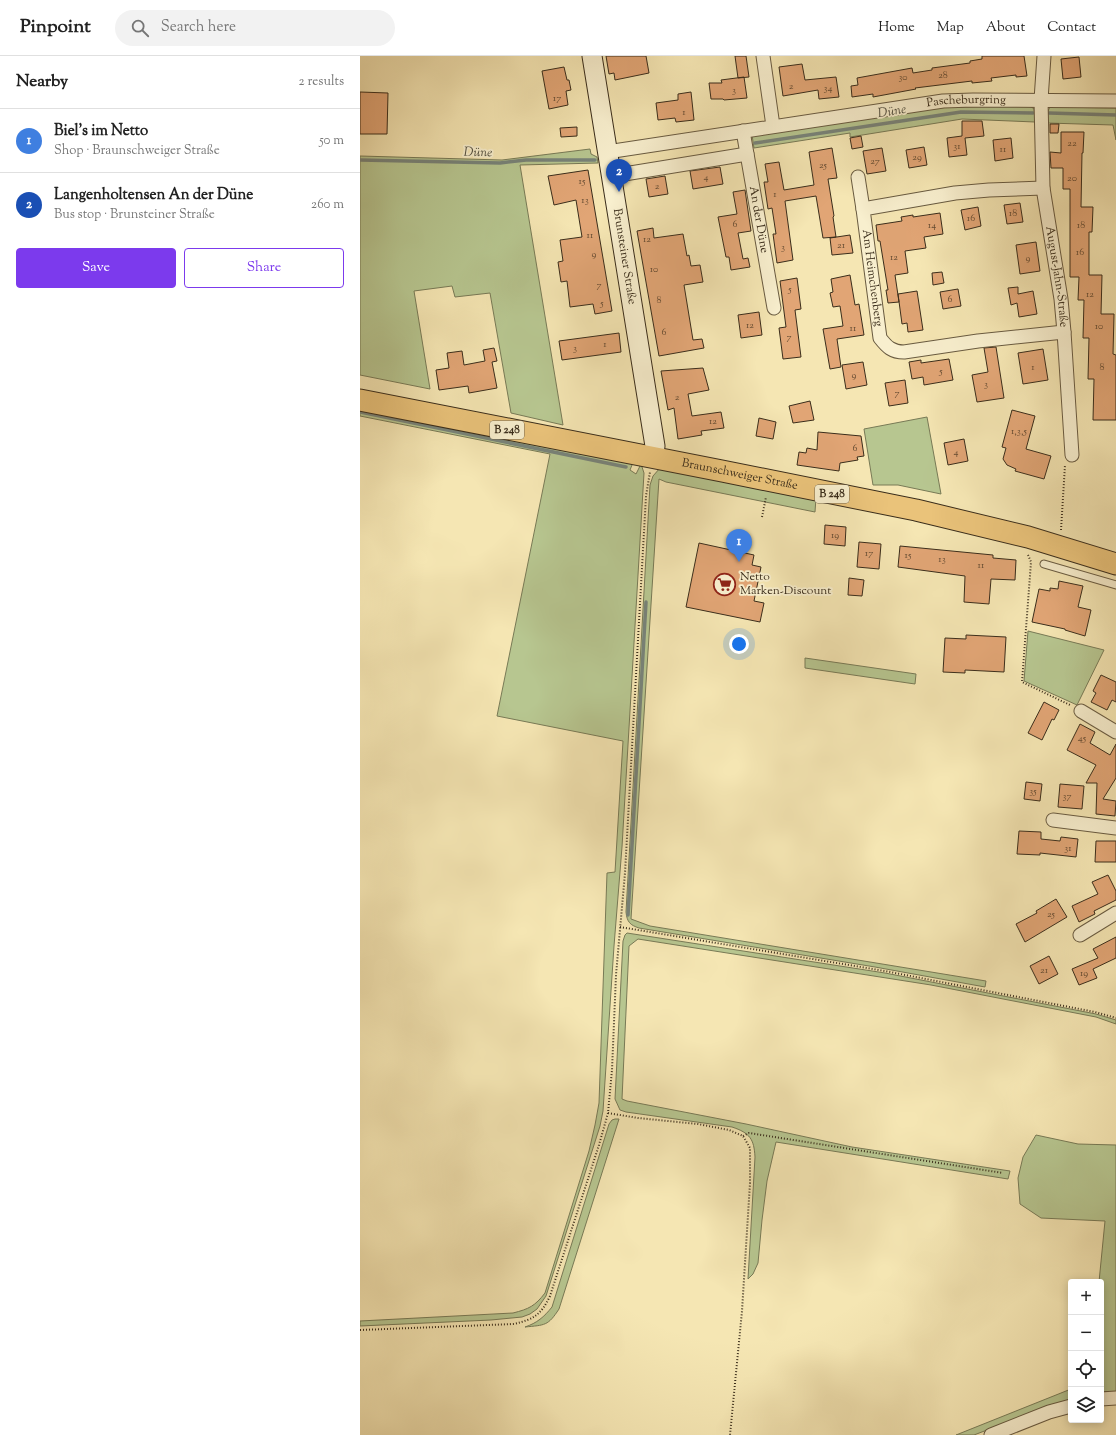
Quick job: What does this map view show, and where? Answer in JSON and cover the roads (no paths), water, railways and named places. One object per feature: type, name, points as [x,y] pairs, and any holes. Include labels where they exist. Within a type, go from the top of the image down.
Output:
[{"type":"main road","name":"Braunschweiger Straße","points":[[360,400],[916,510],[1028,537],[1116,564]]},
{"type":"street","name":"Brunsteiner Straße","points":[[592,56],[655,446],[653,457]]},
{"type":"street","points":[[763,56],[773,126]]},
{"type":"street","points":[[1042,100],[1044,56]]},
{"type":"street","name":"August-Jahn-Straße","points":[[1042,100],[1043,188],[1061,299],[1072,455]]},
{"type":"street","name":"Pascheburgring","points":[[607,152],[944,101],[1116,101]]},
{"type":"street","name":"An der Düne","points":[[743,131],[774,308]]},
{"type":"street","points":[[612,176],[747,154]]},
{"type":"street","name":"Am Heimchenberg","points":[[858,177],[880,338],[890,349],[898,352],[904,352],[978,341],[1064,332]]},
{"type":"street","points":[[863,208],[955,193],[1043,188]]},
{"type":"street","points":[[1082,711],[1116,732]]},
{"type":"street","points":[[1053,820],[1116,828]]},
{"type":"street","points":[[1080,935],[1116,913]]},
{"type":"street","points":[[1104,1399],[1116,1398]]},
{"type":"street","points":[[996,1434],[1049,1412],[1068,1407]]},
{"type":"lane","points":[[1044,564],[1116,585]]},
{"type":"waterway","name":"Düne","points":[[755,143],[961,112],[1033,113]]},
{"type":"waterway","name":"Düne","points":[[1049,113],[1116,115]]},
{"type":"waterway","name":"Düne","points":[[360,160],[500,163],[526,160],[595,160]]},
{"type":"waterway","points":[[360,412],[626,467]]},
{"type":"waterway","points":[[628,915],[646,602]]},
{"type":"place","name":"Langenholtensen An der Düne","points":[[619,192]]},
{"type":"place","name":"Biel's im Netto","points":[[739,562]]},
{"type":"place","name":"Netto Marken-Discount","points":[[724,584]]}]
